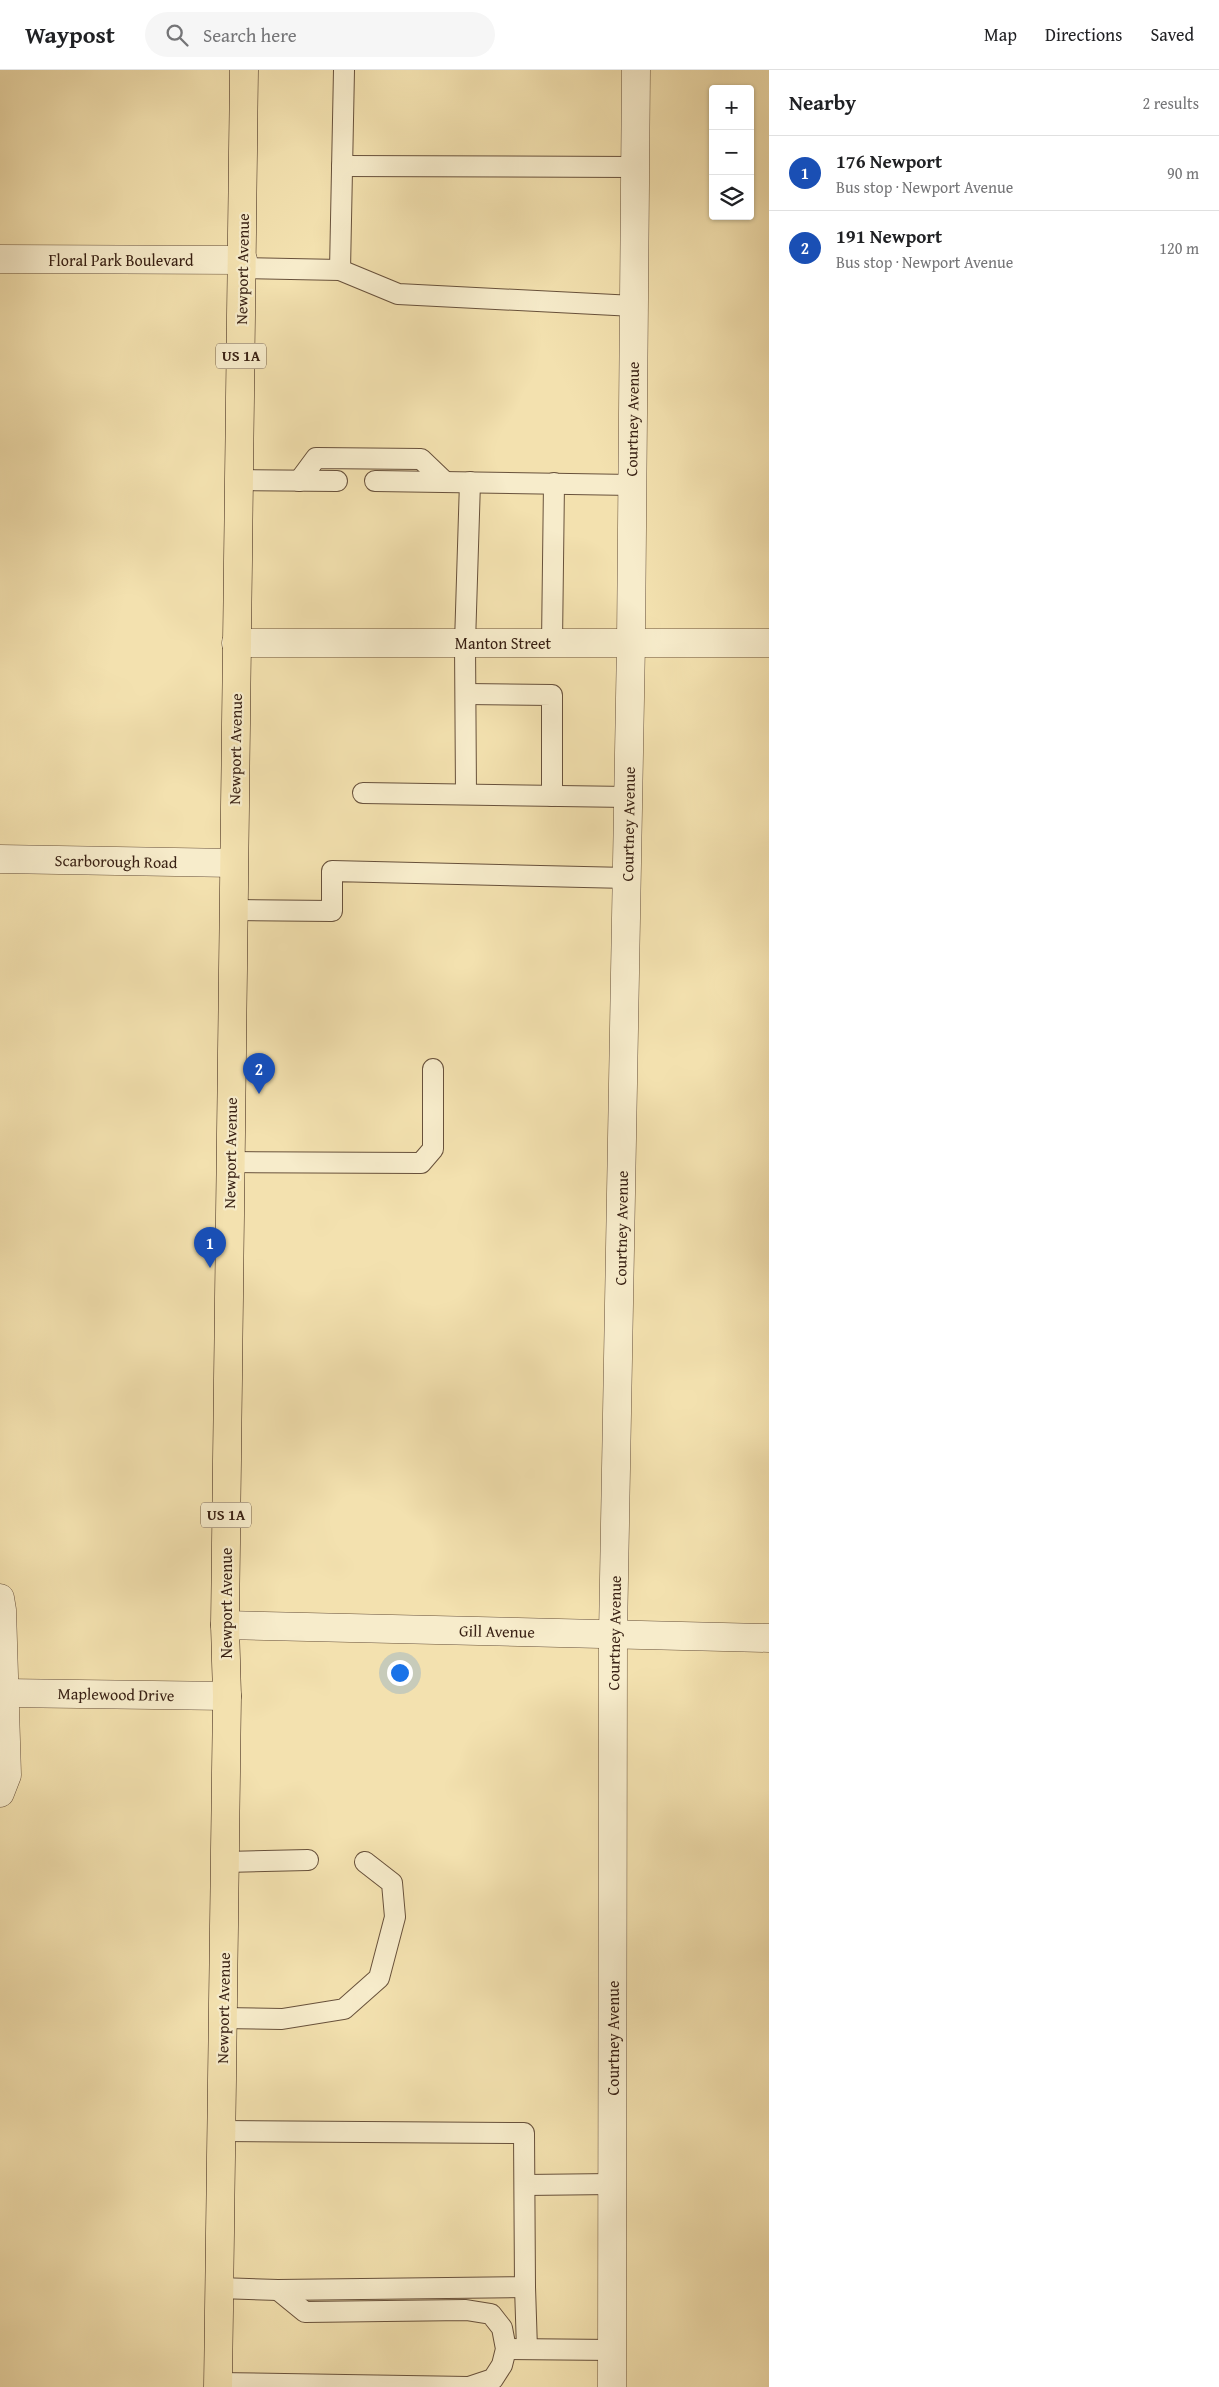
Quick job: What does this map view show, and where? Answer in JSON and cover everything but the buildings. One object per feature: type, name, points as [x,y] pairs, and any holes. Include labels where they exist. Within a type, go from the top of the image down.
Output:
[{"type":"main road","name":"Newport Avenue","points":[[218,2385],[227,1696],[225,1625],[233,863],[244,70]]},
{"type":"street","name":"Courtney Avenue","points":[[612,2387],[613,1634],[631,643],[636,70]]},
{"type":"street","name":"Floral Park Boulevard","points":[[0,260],[242,264]]},
{"type":"street","name":"Manton Street","points":[[236,643],[769,643]]},
{"type":"street","name":"Scarborough Road","points":[[0,859],[233,863]]},
{"type":"street","points":[[0,1598],[5,1693],[6,1775],[0,1793]]},
{"type":"street","name":"Gill Avenue","points":[[225,1625],[769,1638]]},
{"type":"street","name":"Maplewood Drive","points":[[5,1693],[227,1696]]},
{"type":"lane","points":[[340,270],[344,70]]},
{"type":"lane","points":[[342,166],[635,167]]},
{"type":"lane","points":[[242,264],[340,270],[398,294],[634,306]]},
{"type":"lane","points":[[298,481],[316,458],[421,459],[444,481]]},
{"type":"lane","points":[[239,480],[298,481],[337,487]]},
{"type":"lane","points":[[375,488],[444,481],[632,485]]},
{"type":"lane","points":[[466,794],[465,643],[470,482]]},
{"type":"lane","points":[[552,643],[554,483]]},
{"type":"lane","points":[[466,694],[552,695],[552,796]]},
{"type":"lane","points":[[363,793],[628,797]]},
{"type":"lane","points":[[233,910],[332,911],[332,871],[627,878]]},
{"type":"lane","points":[[230,1162],[421,1163],[433,1149],[433,1069]]},
{"type":"lane","points":[[224,1862],[308,1860]]},
{"type":"lane","points":[[222,2018],[282,2019],[344,2009],[379,1978],[395,1917],[392,1883],[365,1862]]},
{"type":"lane","points":[[221,2131],[524,2133],[527,2349]]},
{"type":"lane","points":[[525,2185],[612,2184]]},
{"type":"lane","points":[[219,2288],[278,2290],[525,2287]]},
{"type":"lane","points":[[218,2385],[469,2387],[492,2379],[502,2365],[506,2349],[502,2328],[491,2314],[466,2310],[305,2312],[278,2290]]},
{"type":"lane","points":[[506,2349],[612,2350]]},
{"type":"place","name":"191 Newport","points":[[259,1094]]},
{"type":"place","name":"176 Newport","points":[[210,1268]]}]
